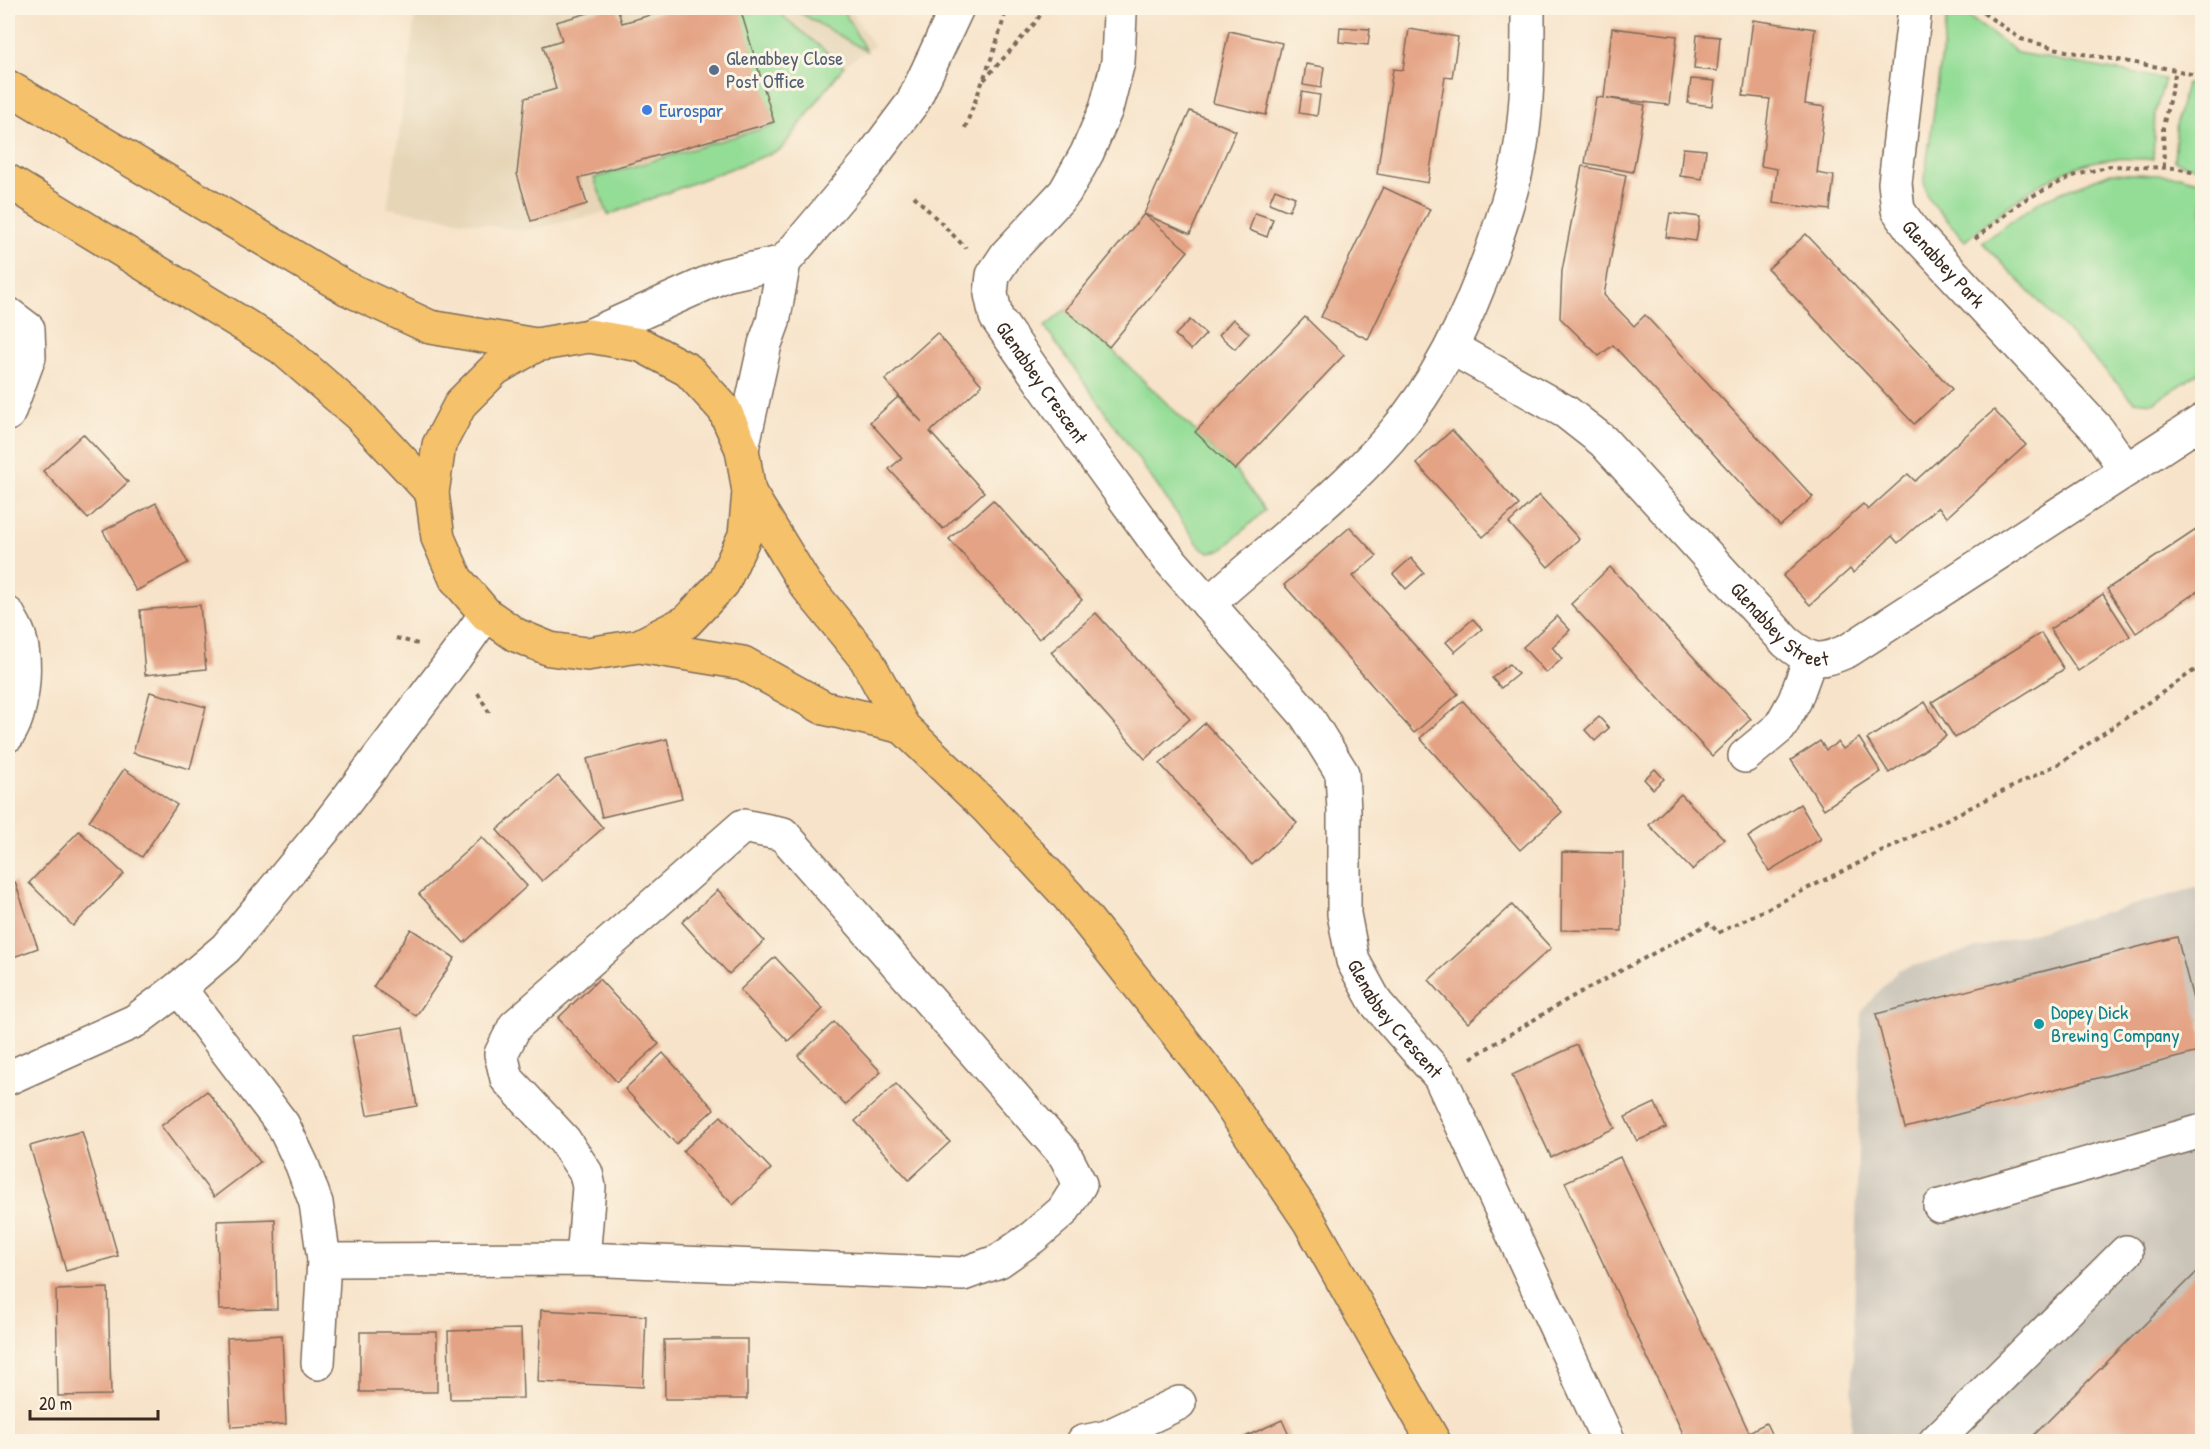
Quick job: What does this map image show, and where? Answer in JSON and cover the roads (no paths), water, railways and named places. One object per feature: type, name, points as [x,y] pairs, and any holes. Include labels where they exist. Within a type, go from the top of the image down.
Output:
[{"type":"highway","points":[[8,87],[348,289],[430,327],[537,345],[589,336],[641,345],[688,370],[724,409],[742,449],[749,492],[745,534],[723,583],[687,622],[639,646],[587,654],[550,649],[516,635],[486,614],[456,579],[438,538],[432,493],[439,446],[461,403],[495,369],[537,345]]},
{"type":"highway","points":[[8,181],[282,348],[359,415],[432,493]]},
{"type":"highway","points":[[749,492],[805,584],[866,659],[903,727],[987,808],[1068,896],[1210,1075],[1309,1221],[1434,1442]]},
{"type":"highway","points":[[639,646],[743,663],[824,708],[903,727]]},
{"type":"street","points":[[742,449],[765,344],[773,322],[784,262],[866,165],[913,102],[957,8]]},
{"type":"street","points":[[1208,604],[1346,484],[1389,438],[1426,392],[1452,348],[1481,281],[1504,216],[1518,165],[1524,109],[1528,8]]},
{"type":"street","name":"Glenabbey Park","points":[[1915,8],[1895,183],[1898,210],[1912,230],[2098,430],[2126,470]]},
{"type":"street","name":"Glenabbey Crescent","points":[[1120,14],[1118,62],[1106,109],[1087,153],[1065,192],[1007,255],[993,275],[991,294],[996,317],[1168,558],[1306,715],[1342,773],[1344,914],[1353,961],[1376,1004],[1440,1077],[1609,1442]]},
{"type":"street","points":[[589,336],[725,275],[784,262]]},
{"type":"street","points":[[8,314],[28,329],[29,357],[8,414]]},
{"type":"street","name":"Glenabbey Street","points":[[1452,348],[1566,412],[1603,441],[1786,642],[1810,659],[1830,659],[1849,650],[2202,422]]},
{"type":"street","points":[[8,614],[20,638],[24,675],[14,725],[8,735]]},
{"type":"street","points":[[8,1078],[135,1021],[226,948],[327,826],[486,614]]},
{"type":"street","points":[[1745,756],[1780,727],[1795,700],[1810,659]]},
{"type":"street","points":[[324,1260],[583,1259],[963,1274],[999,1261],[1033,1237],[1063,1211],[1080,1184],[1065,1155],[783,834],[743,826],[515,1026],[501,1054],[507,1079],[564,1140],[586,1173],[589,1187],[583,1259]]},
{"type":"street","points":[[179,988],[283,1125],[302,1165],[316,1203],[324,1260],[318,1363]]},
{"type":"street","points":[[1940,1206],[2202,1131]]},
{"type":"street","points":[[1935,1442],[2126,1252]]},
{"type":"street","points":[[1083,1442],[1107,1437],[1179,1403]]},
{"type":"place","name":"Glenabbey Close Post Office","points":[[714,70]]},
{"type":"place","name":"Eurospar","points":[[647,110]]},
{"type":"place","name":"Dopey Dick Brewing Company","points":[[2039,1024]]}]
